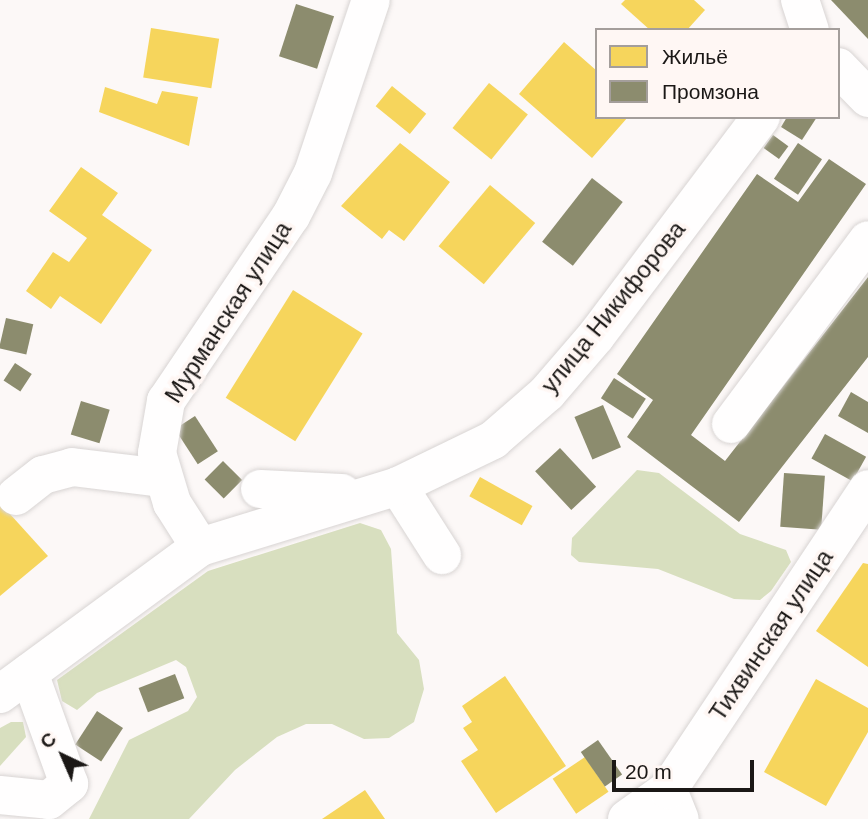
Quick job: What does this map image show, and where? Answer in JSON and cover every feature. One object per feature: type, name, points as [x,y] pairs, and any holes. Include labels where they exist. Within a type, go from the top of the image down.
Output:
[{"type":"lane","name":"Мурманская улица","points":[[200,547],[163,478],[158,432],[166,401],[292,216],[313,173],[371,0]]},
{"type":"lane","points":[[800,0],[809,28]]},
{"type":"lane","points":[[840,69],[868,98]]},
{"type":"lane","name":"улица Никифорова","points":[[200,547],[385,490],[493,440],[547,393],[759,119]]},
{"type":"lane","points":[[731,424],[868,240]]},
{"type":"lane","points":[[16,496],[43,475],[72,467],[163,478]]},
{"type":"lane","points":[[260,489],[385,490],[442,555]]},
{"type":"lane","name":"Тихвинская улица","points":[[674,804],[868,489]]},
{"type":"lane","points":[[0,795],[49,800],[69,784],[15,684],[200,547]]},
{"type":"lane","points":[[627,819],[674,804]]},
{"type":"green space","points":[[637,470],[659,473],[740,534],[786,550],[791,562],[771,591],[760,600],[734,599],[658,569],[579,562],[571,555],[572,538]]},
{"type":"green space","points":[[360,523],[381,530],[391,549],[397,633],[419,660],[424,689],[414,722],[389,738],[364,739],[332,724],[306,724],[277,737],[235,770],[189,819],[89,819],[129,740],[188,711],[197,697],[186,667],[176,660],[97,693],[77,710],[62,701],[57,680],[208,571]]},
{"type":"green space","points":[[11,722],[23,722],[26,737],[0,766],[0,728]]},
{"type":"building: Жильё","points":[[625,0],[694,0],[705,10],[689,28],[648,28],[621,4]]},
{"type":"building: Жильё","points":[[151,28],[219,39],[211,88],[143,77]]},
{"type":"building: Жильё","points":[[564,42],[595,69],[595,119],[626,119],[592,158],[519,94]]},
{"type":"building: Жильё","points":[[489,83],[528,114],[491,160],[452,128]]},
{"type":"building: Жильё","points":[[392,86],[426,114],[410,134],[376,106]]},
{"type":"building: Жильё","points":[[105,87],[157,104],[162,91],[198,97],[189,146],[99,112]]},
{"type":"building: Жильё","points":[[400,143],[450,182],[404,241],[389,230],[382,239],[341,206]]},
{"type":"building: Жильё","points":[[81,167],[118,193],[102,215],[152,250],[101,324],[60,296],[51,309],[26,291],[53,252],[69,262],[87,238],[49,211]]},
{"type":"building: Жильё","points":[[490,185],[535,223],[484,284],[439,246]]},
{"type":"building: Жильё","points":[[293,290],[363,333],[295,441],[226,398]]},
{"type":"building: Жильё","points":[[480,477],[532,506],[522,525],[469,496]]},
{"type":"building: Жильё","points":[[0,503],[48,556],[0,596]]},
{"type":"building: Жильё","points":[[863,563],[868,564],[868,667],[816,631]]},
{"type":"building: Жильё","points":[[505,676],[566,766],[496,813],[461,761],[478,750],[463,728],[472,722],[462,706]]},
{"type":"building: Жильё","points":[[816,679],[868,708],[868,732],[826,806],[764,772]]},
{"type":"building: Жильё","points":[[585,757],[608,792],[576,814],[553,779]]},
{"type":"building: Жильё","points":[[365,790],[385,819],[322,819]]},
{"type":"building: Промзона","points":[[831,0],[868,0],[868,39]]},
{"type":"building: Промзона","points":[[296,4],[334,16],[317,69],[279,56]]},
{"type":"building: Промзона","points":[[786,119],[816,119],[802,140],[781,127]]},
{"type":"building: Промзона","points":[[773,135],[788,146],[779,159],[764,148]]},
{"type":"building: Промзона","points":[[798,143],[822,159],[798,195],[774,179]]},
{"type":"building: Промзона","points":[[829,159],[866,184],[691,435],[725,461],[868,277],[868,357],[739,522],[627,437],[653,400],[617,374],[757,174],[798,202]]},
{"type":"building: Промзона","points":[[592,178],[623,202],[573,266],[542,242]]},
{"type":"building: Промзона","points":[[6,318],[33,324],[26,355],[0,348]]},
{"type":"building: Промзона","points":[[15,363],[32,374],[20,392],[4,381]]},
{"type":"building: Промзона","points":[[614,378],[646,399],[633,419],[601,398]]},
{"type":"building: Промзона","points":[[851,392],[868,402],[868,433],[838,416]]},
{"type":"building: Промзона","points":[[81,401],[110,410],[99,443],[71,434]]},
{"type":"building: Промзона","points":[[603,405],[621,447],[592,459],[574,417]]},
{"type":"building: Промзона","points":[[195,416],[218,451],[198,464],[175,429]]},
{"type":"building: Промзона","points":[[825,434],[866,457],[853,481],[811,458]]},
{"type":"building: Промзона","points":[[560,448],[596,487],[571,510],[535,471]]},
{"type":"building: Промзона","points":[[223,461],[242,480],[224,498],[205,479]]},
{"type":"building: Промзона","points":[[784,473],[825,476],[821,530],[780,527]]},
{"type":"building: Промзона","points":[[175,674],[184,698],[148,712],[139,688]]},
{"type":"building: Промзона","points":[[97,711],[123,728],[101,761],[75,745]]},
{"type":"building: Промзона","points":[[598,740],[622,774],[605,786],[581,752]]}]
